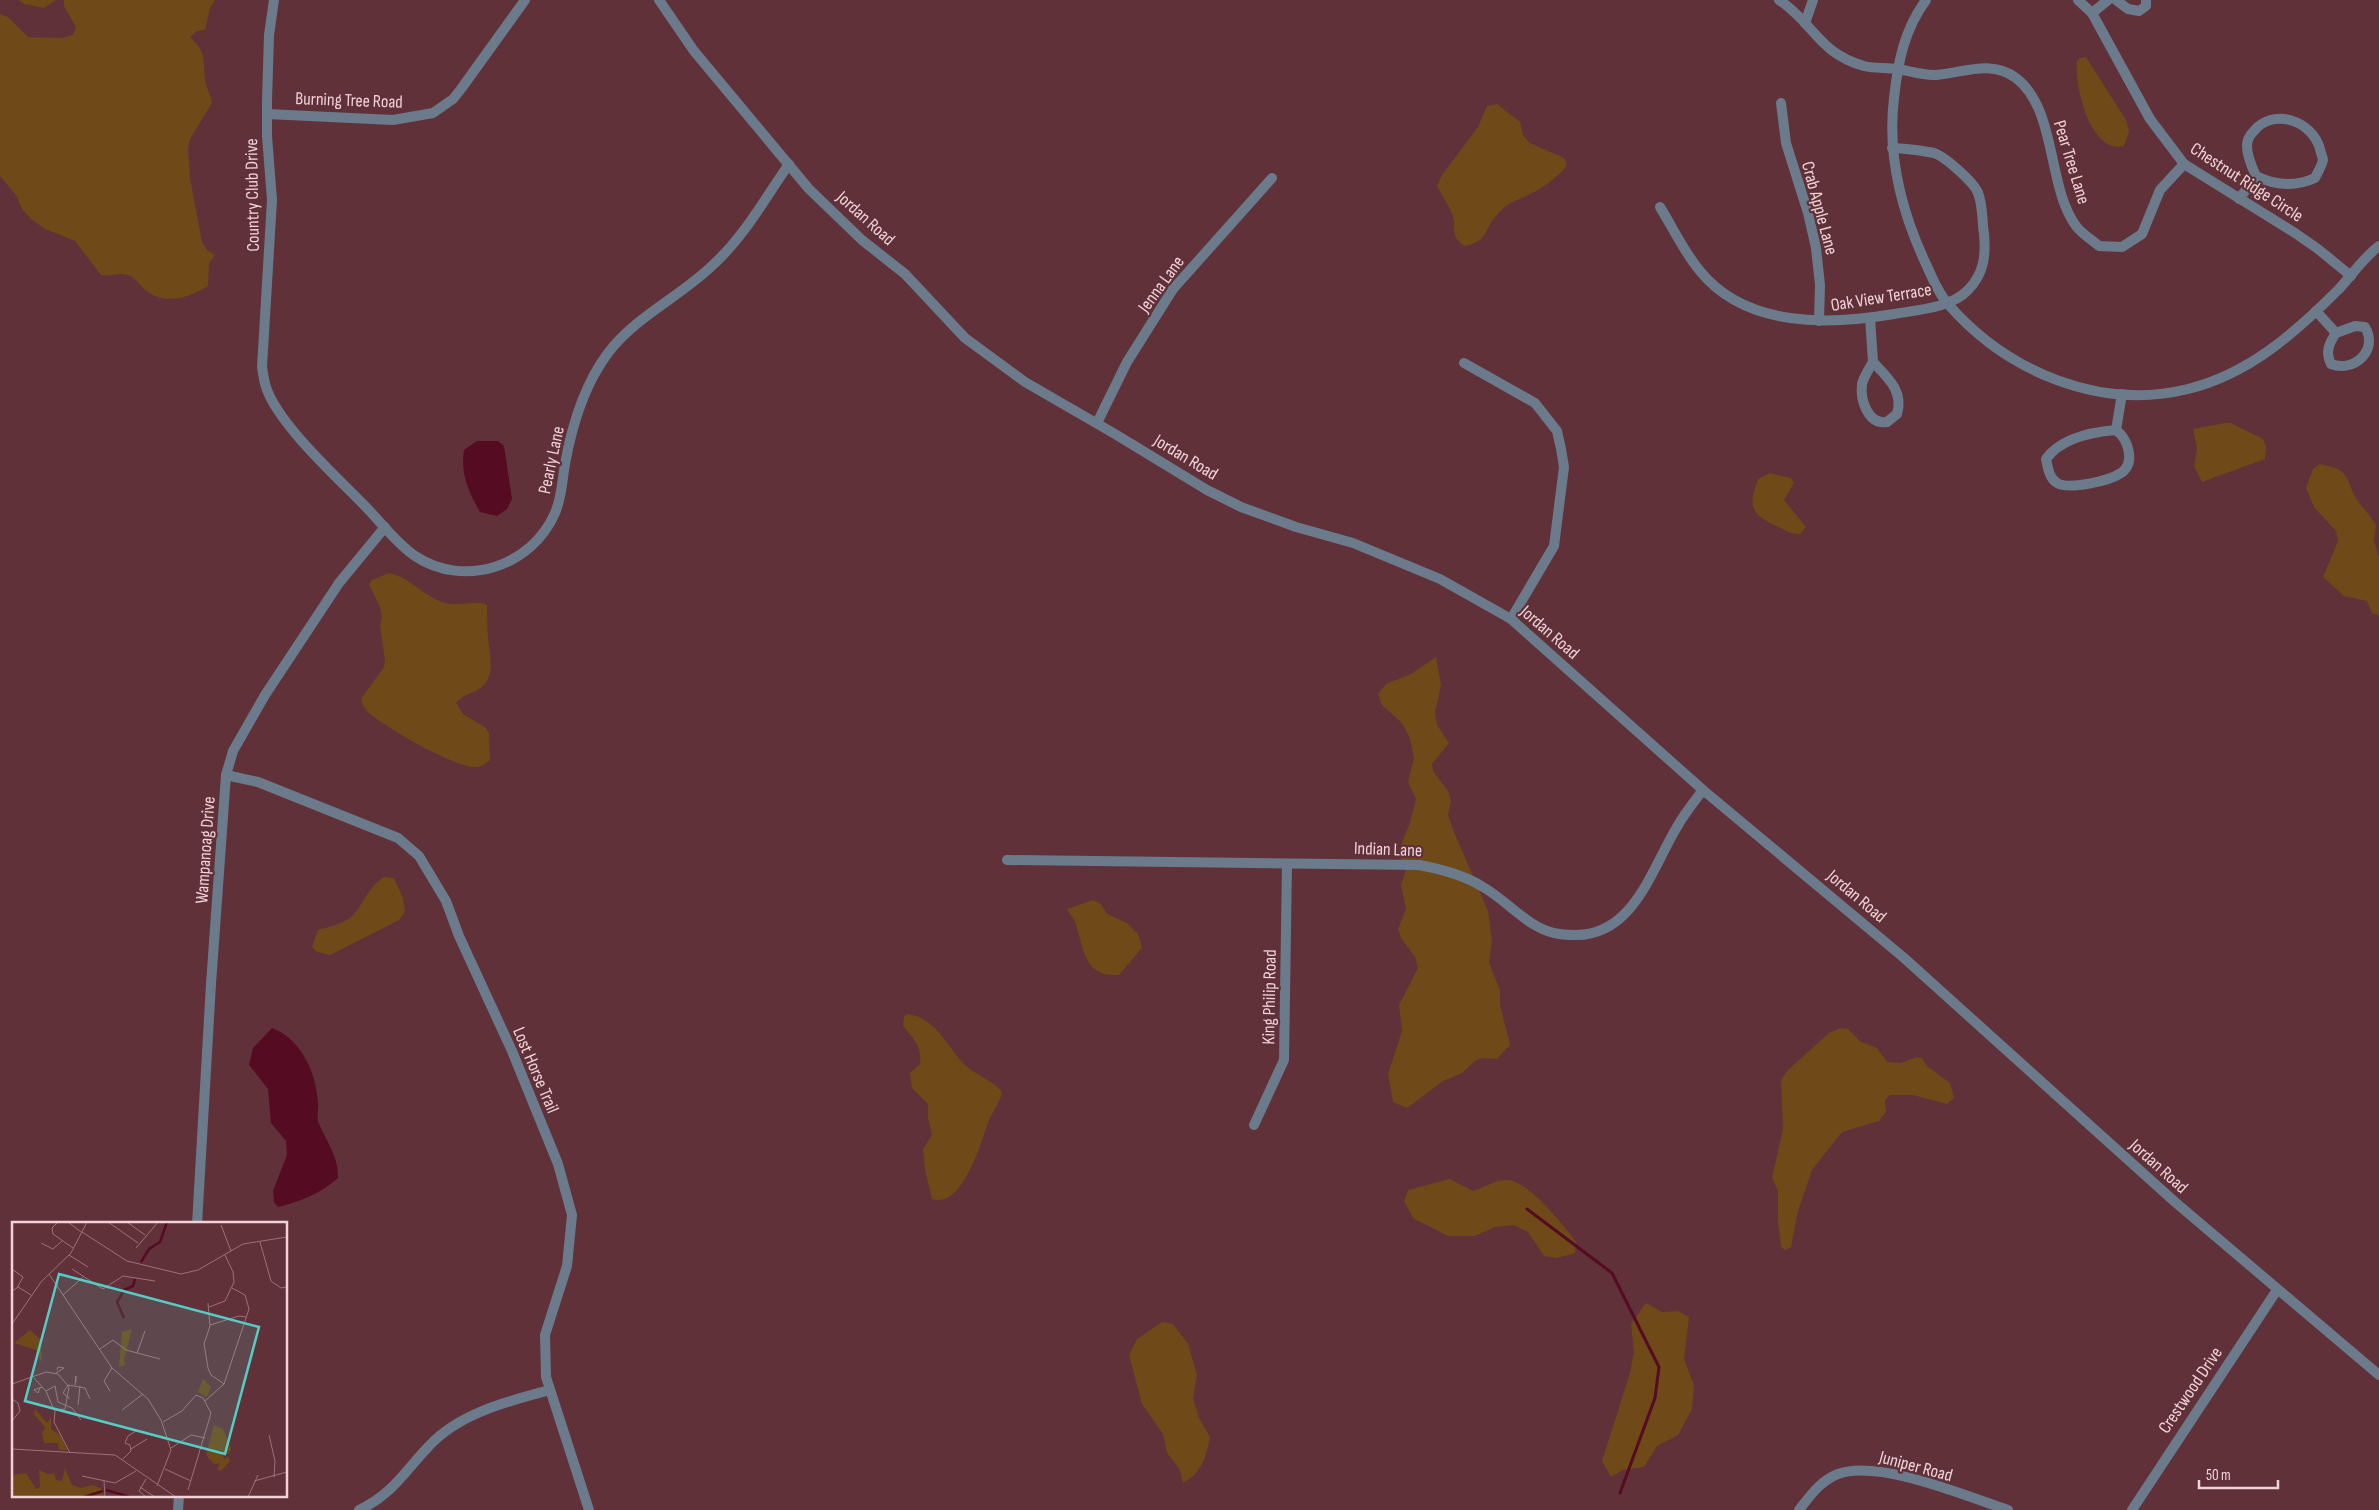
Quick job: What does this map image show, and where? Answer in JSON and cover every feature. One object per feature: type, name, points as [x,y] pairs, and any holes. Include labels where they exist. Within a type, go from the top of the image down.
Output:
[{"type":"street","name":"Country Club Drive","points":[[267,389],[262,366],[272,200],[267,114],[269,35],[274,0]]},
{"type":"street","name":"Burning Tree Road","points":[[267,114],[392,120],[433,113],[453,99],[462,89],[525,0]]},
{"type":"street","name":"Jordan Road","points":[[660,0],[694,51],[809,189],[862,240],[906,274],[965,338],[1025,382],[1097,423],[1202,488],[1241,507],[1296,527],[1353,543],[1440,579],[1511,619],[1703,790],[1896,951],[2175,1202],[2379,1375]]},
{"type":"street","name":"Pear Tree Lane","points":[[1779,0],[1805,23],[1817,39],[1839,57],[1866,66],[1934,75],[1988,66],[2015,77],[2033,95],[2045,129],[2062,196],[2076,226],[2099,246],[2122,246],[2142,234],[2160,190],[2184,164]]},
{"type":"street","points":[[1805,23],[1813,0]]},
{"type":"street","points":[[1926,0],[1910,23],[1903,41],[1897,69],[1892,116],[1892,148],[1896,176],[1909,226],[1932,277],[1947,302],[1988,343],[2010,359],[2062,383],[2090,390],[2150,396],[2188,389],[2233,373],[2268,353],[2316,311],[2379,246]]},
{"type":"street","name":"Chestnut Ridge Circle","points":[[2078,0],[2092,13],[2150,119],[2184,164],[2318,249],[2351,276]]},
{"type":"street","points":[[2092,13],[2108,0]]},
{"type":"street","points":[[2116,0],[2128,9],[2139,11],[2146,6],[2146,0]]},
{"type":"street","name":"Crab Apple Lane","points":[[1781,103],[1789,156],[1809,218],[1816,248],[1820,285],[1819,321]]},
{"type":"street","points":[[2276,118],[2288,118],[2301,124],[2311,132],[2318,142],[2323,160],[2315,178],[2303,184],[2291,185],[2270,183],[2256,176],[2248,157],[2246,144],[2253,131],[2264,122],[2276,118]]},
{"type":"street","name":"Oak View Terrace","points":[[1660,207],[1694,264],[1715,286],[1737,300],[1758,310],[1785,317],[1819,321],[1870,318],[1958,298],[1968,290],[1982,271],[1985,254],[1978,192],[1967,176],[1935,153],[1892,148]]},
{"type":"street","name":"Pearly Lane","points":[[267,389],[282,416],[295,431],[415,556],[435,565],[463,572],[477,572],[503,565],[533,545],[543,535],[555,514],[562,492],[565,466],[579,407],[601,363],[609,352],[636,325],[697,280],[716,263],[761,206],[789,164]]},
{"type":"street","points":[[2239,199],[2256,176]]},
{"type":"street","name":"Jenna Lane","points":[[1097,423],[1127,362],[1173,289],[1272,178]]},
{"type":"street","points":[[2316,311],[2336,333]]},
{"type":"street","points":[[1870,318],[1873,362],[1862,383],[1863,401],[1872,418],[1878,422],[1887,422],[1894,418],[1898,411],[1897,393],[1892,382],[1873,362]]},
{"type":"street","points":[[2355,326],[2365,327],[2372,335],[2374,343],[2371,351],[2354,364],[2339,367],[2331,364],[2328,357],[2328,348],[2336,333],[2355,326]]},
{"type":"street","points":[[1464,363],[1535,403],[1557,431],[1562,448],[1564,468],[1554,546],[1511,619]]},
{"type":"street","points":[[2116,430],[2122,394]]},
{"type":"street","points":[[2116,430],[2122,435],[2129,448],[2127,464],[2122,473],[2100,482],[2066,486],[2056,482],[2050,475],[2046,459],[2051,452],[2064,442],[2097,432],[2116,430]]},
{"type":"street","name":"Wampanoag Drive","points":[[197,1222],[226,775],[233,751],[265,695],[339,582],[385,526]]},
{"type":"street","name":"Lost Horse Trail","points":[[226,775],[266,785],[398,838],[419,856],[446,901],[558,1164],[572,1215],[567,1266],[544,1335],[546,1377],[589,1510]]},
{"type":"street","name":"Indian Lane","points":[[1007,860],[1419,864],[1441,869],[1484,888],[1532,923],[1556,935],[1583,935],[1616,923],[1625,915],[1641,894],[1677,826],[1703,790]]},
{"type":"street","name":"King Philip Road","points":[[1254,1125],[1284,1060],[1287,864]]},
{"type":"street","name":"Crestwood Drive","points":[[2132,1510],[2277,1290]]},
{"type":"street","points":[[359,1510],[395,1486],[429,1445],[451,1428],[495,1407],[550,1390]]},
{"type":"street","name":"Juniper Road","points":[[1799,1510],[1818,1485],[1837,1474],[1854,1470],[1880,1470],[2008,1510]]},
{"type":"shaded area","points":[[19,0],[56,0],[44,8],[24,4]]},
{"type":"shaded area","points":[[64,0],[215,0],[210,8],[205,30],[197,31],[190,37],[202,52],[206,83],[212,103],[190,139],[188,149],[190,178],[202,242],[207,250],[215,255],[209,263],[208,286],[200,291],[175,299],[166,299],[150,294],[135,279],[125,274],[101,275],[75,241],[45,229],[31,219],[22,209],[16,195],[0,176],[0,14],[8,17],[28,37],[62,38],[73,35],[76,27],[64,6]]},
{"type":"shaded area","points":[[2086,57],[2126,120],[2129,131],[2124,146],[2112,146],[2102,140],[2093,129],[2087,116],[2078,86],[2077,72],[2077,61],[2080,58]]},
{"type":"shaded area","points":[[1497,104],[1520,122],[1523,135],[1530,143],[1564,158],[1567,164],[1548,184],[1506,206],[1492,221],[1481,239],[1464,246],[1456,238],[1454,219],[1437,186],[1442,175],[1478,127],[1487,106]]},
{"type":"shaded area","points":[[2231,423],[2263,439],[2266,446],[2265,459],[2202,482],[2194,466],[2197,448],[2193,429]]},
{"type":"shaded area","points":[[477,441],[498,441],[504,446],[512,499],[507,509],[497,516],[480,512],[472,498],[464,475],[464,450]]},
{"type":"shaded area","points":[[2320,464],[2331,466],[2343,473],[2359,503],[2376,525],[2374,541],[2379,557],[2379,616],[2372,613],[2367,601],[2344,596],[2323,577],[2338,541],[2336,531],[2314,507],[2306,488],[2313,469]]},
{"type":"shaded area","points":[[1770,473],[1791,478],[1794,483],[1784,500],[1806,527],[1800,534],[1790,532],[1766,521],[1753,507],[1753,495],[1758,479]]},
{"type":"shaded area","points":[[389,573],[397,575],[430,596],[445,603],[483,603],[487,605],[491,663],[489,676],[480,689],[462,697],[456,703],[463,714],[486,728],[489,734],[490,760],[483,765],[476,767],[463,765],[435,753],[388,727],[376,719],[363,706],[361,699],[384,667],[385,660],[380,626],[382,617],[380,607],[369,584],[372,580]]},
{"type":"shaded area","points":[[1436,657],[1441,685],[1435,712],[1437,725],[1449,743],[1432,764],[1433,771],[1448,791],[1451,801],[1448,815],[1488,911],[1492,941],[1489,963],[1500,990],[1500,1005],[1510,1045],[1497,1059],[1482,1058],[1475,1061],[1462,1073],[1443,1081],[1407,1108],[1393,1102],[1388,1074],[1402,1031],[1399,1005],[1418,968],[1415,957],[1401,938],[1398,929],[1406,909],[1401,885],[1406,870],[1398,852],[1410,823],[1416,799],[1408,782],[1414,758],[1410,738],[1402,723],[1382,705],[1378,694],[1386,684],[1411,674]]},
{"type":"shaded area","points":[[384,877],[394,878],[403,898],[405,912],[399,920],[330,955],[317,952],[312,947],[318,930],[338,924],[351,917],[371,889]]},
{"type":"shaded area","points":[[1093,900],[1101,904],[1107,914],[1127,923],[1138,934],[1142,948],[1119,975],[1107,975],[1098,972],[1092,966],[1083,951],[1075,922],[1067,909]]},
{"type":"shaded area","points":[[907,1014],[917,1016],[933,1026],[964,1064],[993,1083],[1002,1092],[969,1172],[953,1194],[943,1199],[932,1199],[925,1170],[923,1149],[932,1135],[928,1118],[928,1104],[912,1088],[910,1073],[920,1064],[920,1052],[911,1035],[903,1026],[904,1017]]},
{"type":"shaded area","points":[[272,1028],[282,1033],[299,1048],[310,1068],[317,1091],[318,1122],[335,1157],[338,1171],[338,1178],[317,1193],[278,1207],[274,1202],[273,1191],[287,1155],[286,1141],[271,1123],[268,1089],[249,1065],[253,1048]]},
{"type":"shaded area","points":[[1841,1028],[1848,1029],[1861,1042],[1877,1048],[1887,1062],[1901,1063],[1917,1057],[1922,1058],[1927,1066],[1950,1083],[1954,1098],[1947,1104],[1913,1095],[1890,1095],[1885,1100],[1886,1112],[1879,1121],[1842,1132],[1812,1170],[1798,1211],[1791,1247],[1785,1250],[1781,1247],[1778,1221],[1778,1191],[1772,1178],[1783,1129],[1781,1080],[1788,1070],[1829,1033]]},
{"type":"shaded area","points":[[1450,1179],[1473,1191],[1503,1180],[1516,1182],[1545,1205],[1563,1225],[1576,1242],[1575,1253],[1557,1258],[1544,1256],[1528,1232],[1514,1225],[1495,1227],[1475,1236],[1448,1236],[1413,1218],[1404,1201],[1408,1190]]},
{"type":"shaded area","points":[[1646,1303],[1662,1312],[1678,1311],[1689,1317],[1684,1359],[1694,1385],[1692,1409],[1678,1435],[1657,1446],[1644,1467],[1623,1470],[1611,1477],[1602,1461],[1630,1373],[1634,1352],[1631,1324]]},
{"type":"shaded area","points":[[1162,1322],[1173,1324],[1188,1344],[1197,1375],[1193,1398],[1199,1418],[1210,1437],[1202,1464],[1195,1474],[1183,1483],[1179,1468],[1167,1453],[1163,1434],[1142,1404],[1129,1355],[1137,1339]]},
{"type":"waterway","points":[[1527,1209],[1612,1273],[1659,1367],[1655,1398],[1620,1493]]}]
